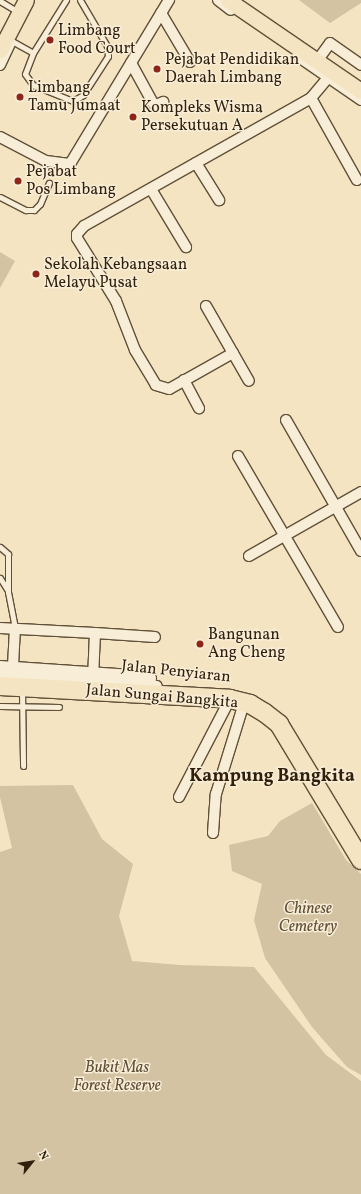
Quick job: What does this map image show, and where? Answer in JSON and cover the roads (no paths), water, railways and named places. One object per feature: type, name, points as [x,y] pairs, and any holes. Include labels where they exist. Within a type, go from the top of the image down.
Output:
[{"type":"highway","name":"Jalan Sungai Bangkita","points":[[0,686],[22,687],[99,681],[150,690],[237,701],[265,712],[279,724],[361,860]]},
{"type":"main road","points":[[228,0],[317,60],[331,75],[361,91]]},
{"type":"main road","points":[[6,43],[23,6]]},
{"type":"street","points":[[0,65],[6,43],[34,0]]},
{"type":"street","points":[[0,137],[46,161],[70,164],[169,0]]},
{"type":"street","points":[[218,0],[331,75],[361,100]]},
{"type":"street","points":[[161,13],[190,62]]},
{"type":"street","points":[[317,60],[330,43],[361,65]]},
{"type":"street","points":[[131,62],[153,103],[156,105],[163,102]]},
{"type":"street","points":[[233,353],[169,389],[162,389],[151,380],[135,350],[116,301],[77,238],[77,234],[84,226],[151,190],[311,98],[331,75]]},
{"type":"street","points":[[311,98],[358,180]]},
{"type":"street","points":[[196,164],[219,200]]},
{"type":"street","points":[[151,190],[186,247]]},
{"type":"street","points":[[206,306],[249,381]]},
{"type":"street","points":[[184,380],[199,408]]},
{"type":"street","points":[[286,420],[361,550]]},
{"type":"street","points":[[238,456],[338,627]]},
{"type":"street","points":[[249,556],[361,492]]},
{"type":"street","points":[[0,628],[155,637]]},
{"type":"street","points":[[13,666],[15,629]]},
{"type":"street","points":[[95,633],[99,681]]},
{"type":"street","points":[[0,666],[13,666],[99,681]]},
{"type":"street","points":[[0,674],[99,681]]},
{"type":"street","name":"Jalan Penyiaran","points":[[150,690],[239,693],[258,701],[278,716],[292,731],[361,852]]},
{"type":"street","points":[[179,798],[237,701]]},
{"type":"street","points":[[213,832],[216,794],[237,701]]},
{"type":"lane","points":[[0,0],[23,6]]},
{"type":"lane","points":[[66,0],[33,53],[26,68],[27,81],[67,100],[73,101],[83,95],[106,60],[108,50],[80,0]]},
{"type":"lane","points":[[6,43],[33,53]]},
{"type":"lane","points":[[0,197],[26,210],[34,210],[40,204],[49,183]]},
{"type":"lane","points":[[0,547],[6,550],[9,558],[8,592],[15,629]]},
{"type":"lane","points":[[0,578],[8,592]]},
{"type":"lane","points":[[22,687],[23,766]]},
{"type":"lane","points":[[0,706],[59,707]]},
{"type":"place","name":"Limbang Food Court","points":[[50,40]]},
{"type":"place","name":"Pejabat Pendidikan Daerah Limbang","points":[[157,69]]},
{"type":"place","name":"Limbang Tamu Jumaat","points":[[20,97]]},
{"type":"place","name":"Kompleks Wisma Persekutuan A","points":[[133,117]]},
{"type":"place","name":"Pejabat Pos Limbang","points":[[18,181]]},
{"type":"place","name":"Sekolah Kebangsaan Melayu Pusat","points":[[36,274]]},
{"type":"place","name":"Bangunan Ang Cheng","points":[[200,644]]},
{"type":"district","name":"Kampung Bangkita","points":[[272,777]]},
{"type":"park label","name":"Chinese Cemetery","points":[[308,918]]},
{"type":"park label","name":"Bukit Mas Forest Reserve","points":[[117,1077]]}]
